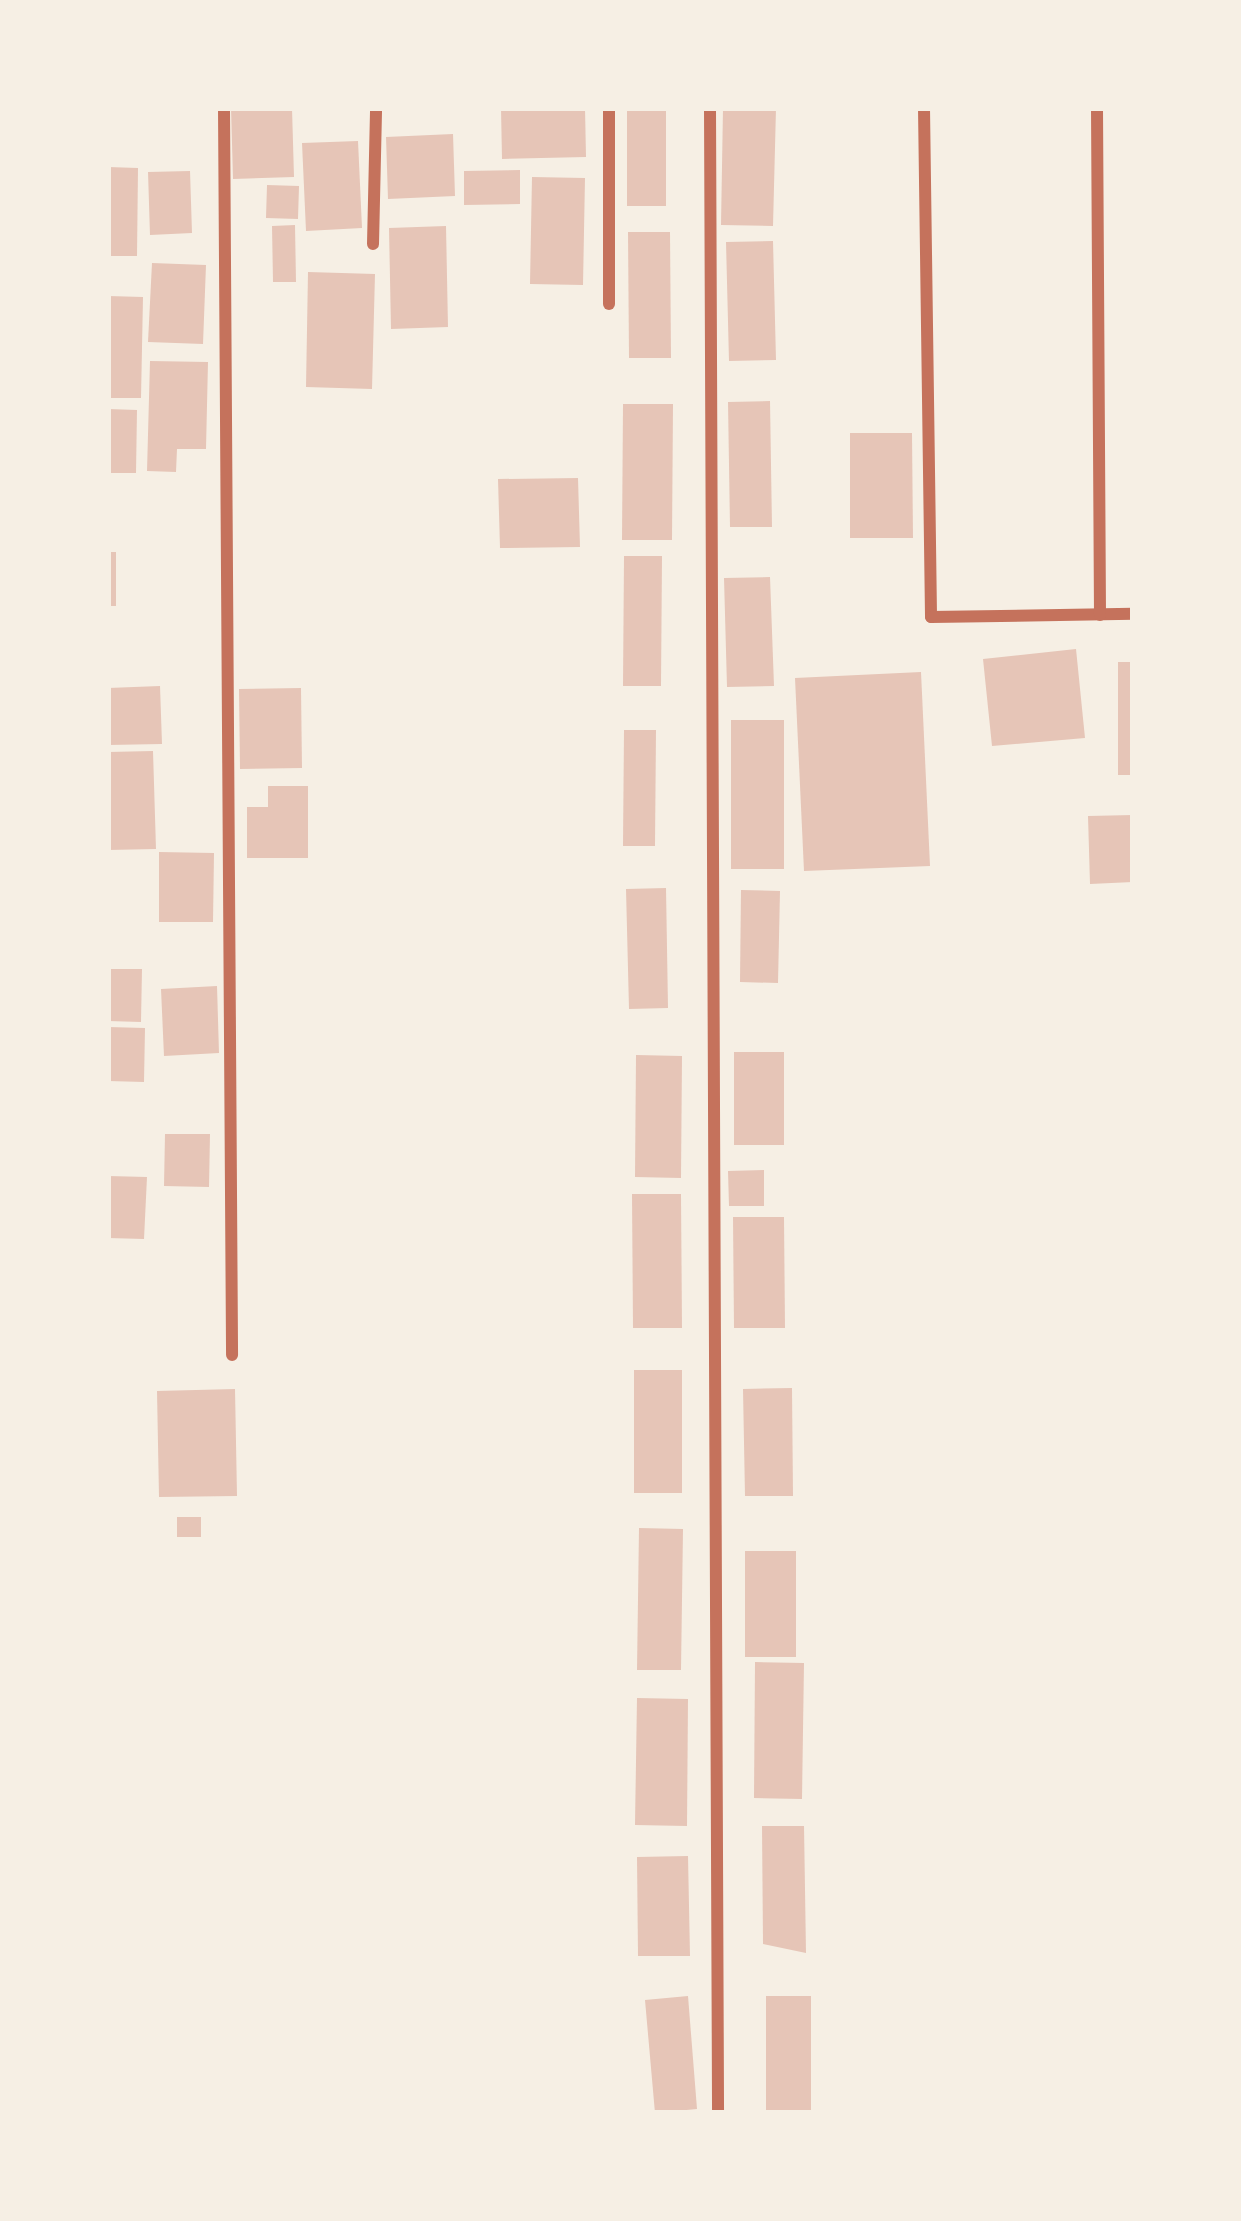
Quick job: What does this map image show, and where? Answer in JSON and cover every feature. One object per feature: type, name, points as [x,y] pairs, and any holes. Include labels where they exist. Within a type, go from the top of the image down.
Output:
[{"type":"street","points":[[224,108],[232,1355]]},
{"type":"street","points":[[374,244],[376,108]]},
{"type":"street","points":[[609,108],[609,304]]},
{"type":"street","points":[[710,108],[718,2113]]},
{"type":"street","points":[[924,108],[932,617],[1133,614]]},
{"type":"street","points":[[1097,108],[1100,615]]},
{"type":"building","points":[[231,108],[292,108],[294,177],[233,179]]},
{"type":"building","points":[[501,108],[585,108],[586,157],[502,159]]},
{"type":"building","points":[[627,108],[666,108],[666,206],[627,206]]},
{"type":"building","points":[[723,108],[776,108],[773,226],[721,225]]},
{"type":"building","points":[[453,134],[455,196],[388,199],[386,137]]},
{"type":"building","points":[[358,141],[362,228],[306,231],[302,143]]},
{"type":"building","points":[[108,167],[138,168],[137,256],[108,256]]},
{"type":"building","points":[[520,170],[520,204],[464,205],[464,171]]},
{"type":"building","points":[[190,171],[192,233],[150,235],[148,172]]},
{"type":"building","points":[[532,177],[585,178],[583,285],[530,284]]},
{"type":"building","points":[[267,185],[299,186],[298,219],[266,218]]},
{"type":"building","points":[[295,225],[296,282],[273,282],[272,226]]},
{"type":"building","points":[[446,226],[448,327],[391,329],[389,228]]},
{"type":"building","points":[[628,232],[670,232],[671,358],[629,358]]},
{"type":"building","points":[[773,241],[776,360],[729,361],[726,242]]},
{"type":"building","points":[[152,263],[206,265],[203,344],[148,342]]},
{"type":"building","points":[[308,272],[375,274],[372,389],[306,387]]},
{"type":"building","points":[[108,296],[143,297],[141,398],[108,398]]},
{"type":"building","points":[[150,361],[208,362],[206,449],[177,449],[176,472],[147,471]]},
{"type":"building","points":[[770,401],[772,527],[730,527],[728,402]]},
{"type":"building","points":[[623,404],[673,404],[672,540],[622,540]]},
{"type":"building","points":[[108,409],[137,410],[136,473],[108,473]]},
{"type":"building","points":[[850,433],[912,433],[913,538],[850,538]]},
{"type":"building","points":[[578,478],[580,547],[500,548],[498,479]]},
{"type":"building","points":[[108,552],[116,552],[116,606],[108,606]]},
{"type":"building","points":[[624,556],[662,556],[661,686],[623,686]]},
{"type":"building","points":[[770,577],[774,686],[727,687],[724,578]]},
{"type":"building","points":[[1076,649],[1085,738],[992,746],[983,659]]},
{"type":"building","points":[[1118,662],[1133,662],[1133,775],[1118,775]]},
{"type":"building","points":[[921,672],[930,866],[804,871],[795,678]]},
{"type":"building","points":[[160,686],[162,744],[108,745],[108,688]]},
{"type":"building","points":[[301,688],[302,768],[240,769],[239,689]]},
{"type":"building","points":[[731,720],[784,720],[784,869],[731,869]]},
{"type":"building","points":[[624,730],[656,730],[655,846],[623,846]]},
{"type":"building","points":[[153,751],[156,849],[108,850],[108,752]]},
{"type":"building","points":[[268,786],[308,786],[308,858],[247,858],[247,807],[268,807]]},
{"type":"building","points":[[1133,815],[1133,882],[1090,884],[1088,816]]},
{"type":"building","points":[[159,852],[214,853],[213,922],[159,922]]},
{"type":"building","points":[[666,888],[668,1008],[629,1009],[626,889]]},
{"type":"building","points":[[741,890],[780,891],[778,983],[740,982]]},
{"type":"building","points":[[108,969],[142,969],[141,1022],[108,1021]]},
{"type":"building","points":[[217,986],[219,1053],[164,1056],[161,989]]},
{"type":"building","points":[[108,1027],[145,1028],[144,1082],[108,1081]]},
{"type":"building","points":[[734,1052],[784,1052],[784,1145],[734,1145]]},
{"type":"building","points":[[636,1055],[682,1056],[681,1178],[635,1177]]},
{"type":"building","points":[[165,1134],[210,1134],[209,1187],[164,1186]]},
{"type":"building","points":[[764,1170],[764,1206],[729,1206],[728,1171]]},
{"type":"building","points":[[108,1176],[147,1177],[144,1239],[108,1238]]},
{"type":"building","points":[[632,1194],[681,1194],[682,1328],[633,1328]]},
{"type":"building","points":[[733,1217],[784,1217],[785,1328],[734,1328]]},
{"type":"building","points":[[634,1370],[682,1370],[682,1493],[634,1493]]},
{"type":"building","points":[[792,1388],[793,1496],[745,1496],[743,1389]]},
{"type":"building","points":[[235,1389],[237,1496],[159,1497],[157,1391]]},
{"type":"building","points":[[177,1517],[201,1517],[201,1537],[177,1537]]},
{"type":"building","points":[[639,1528],[683,1529],[681,1670],[637,1670]]},
{"type":"building","points":[[745,1551],[796,1551],[796,1657],[745,1657]]},
{"type":"building","points":[[755,1662],[804,1663],[802,1799],[754,1798]]},
{"type":"building","points":[[637,1698],[688,1699],[687,1826],[635,1825]]},
{"type":"building","points":[[762,1826],[804,1826],[806,1953],[763,1944]]},
{"type":"building","points":[[688,1856],[690,1956],[638,1956],[637,1857]]},
{"type":"building","points":[[688,1996],[697,2109],[655,2113],[645,2000]]},
{"type":"building","points":[[766,1996],[811,1996],[811,2113],[766,2113]]}]
